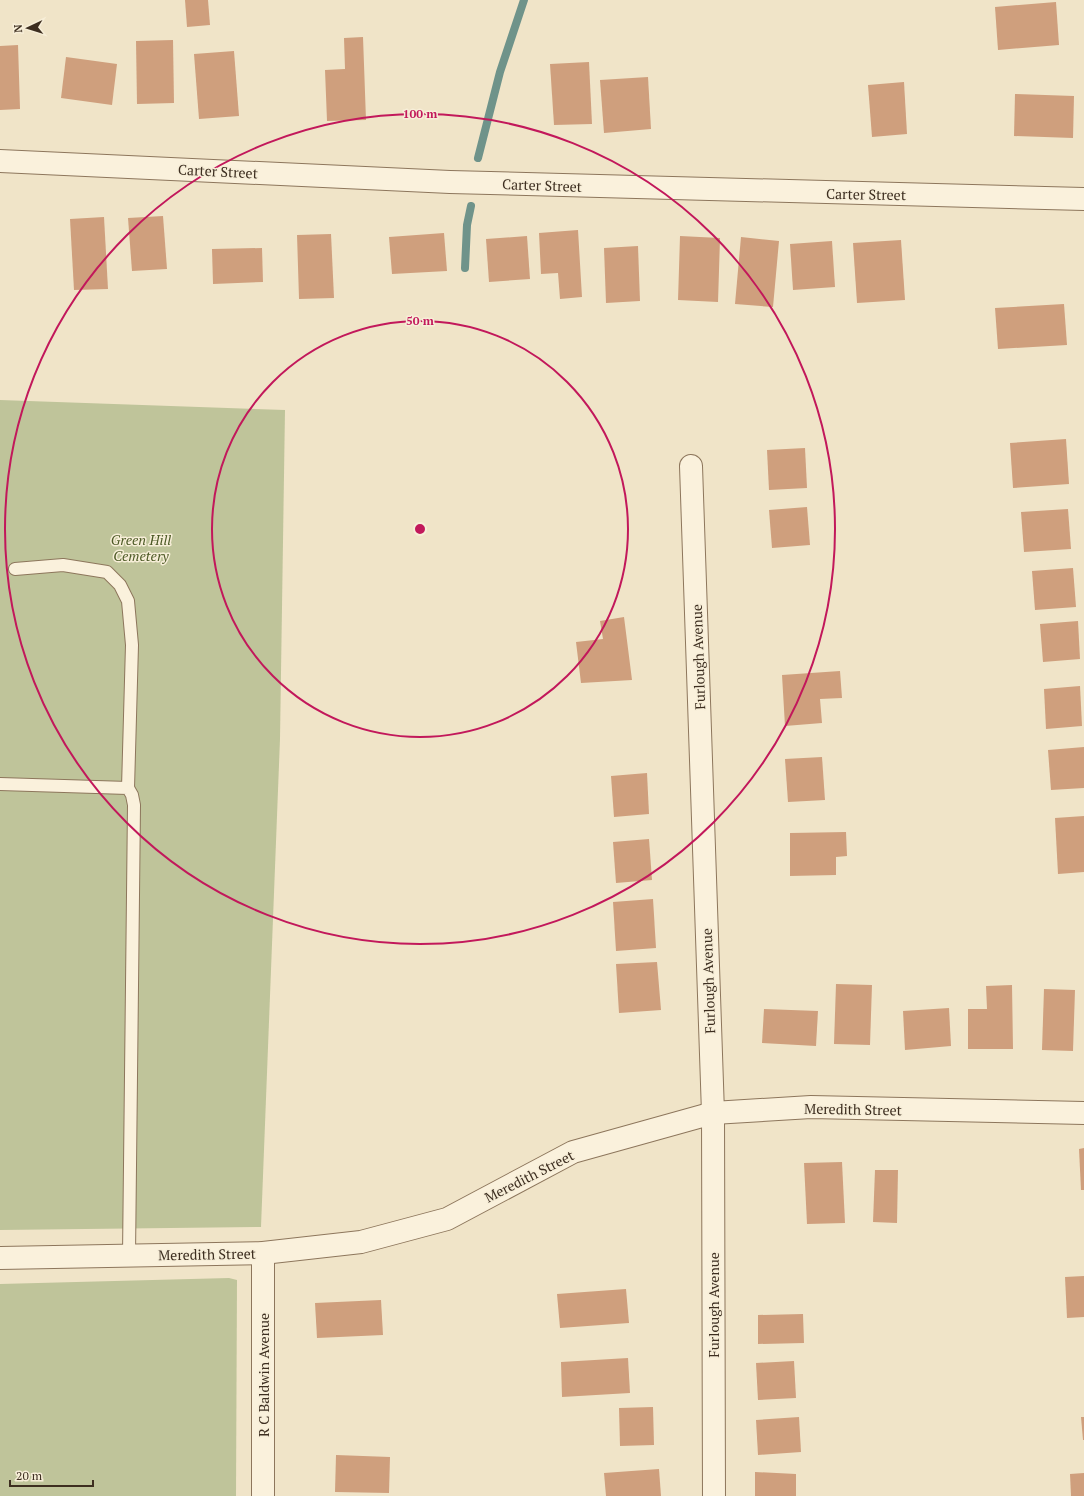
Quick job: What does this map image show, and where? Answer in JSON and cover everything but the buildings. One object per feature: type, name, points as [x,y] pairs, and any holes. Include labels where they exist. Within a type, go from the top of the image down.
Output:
[{"type":"street","name":"Carter Street","points":[[0,161],[450,182],[1084,199]]},
{"type":"street","name":"Furlough Avenue","points":[[692,466],[713,1113],[714,1496]]},
{"type":"street","name":"Meredith Street","points":[[0,1258],[263,1253],[361,1242],[447,1219],[573,1152],[713,1113],[811,1107],[1084,1113]]},
{"type":"street","name":"R C Baldwin Avenue","points":[[263,1253],[263,1496]]},
{"type":"lane","points":[[14,569],[63,565],[108,572],[120,586],[128,601],[132,645],[128,788],[132,795],[134,805],[128,1256]]},
{"type":"lane","points":[[0,784],[128,788]]},
{"type":"green space","name":"Green Hill Cemetery","points":[[0,400],[285,410],[280,739],[261,1227],[0,1230]]},
{"type":"green space","points":[[229,1278],[237,1280],[236,1496],[0,1496],[0,1284]]},
{"type":"waterway","points":[[478,158],[500,72],[524,0]]},
{"type":"waterway","points":[[465,268],[467,225],[471,206]]}]
